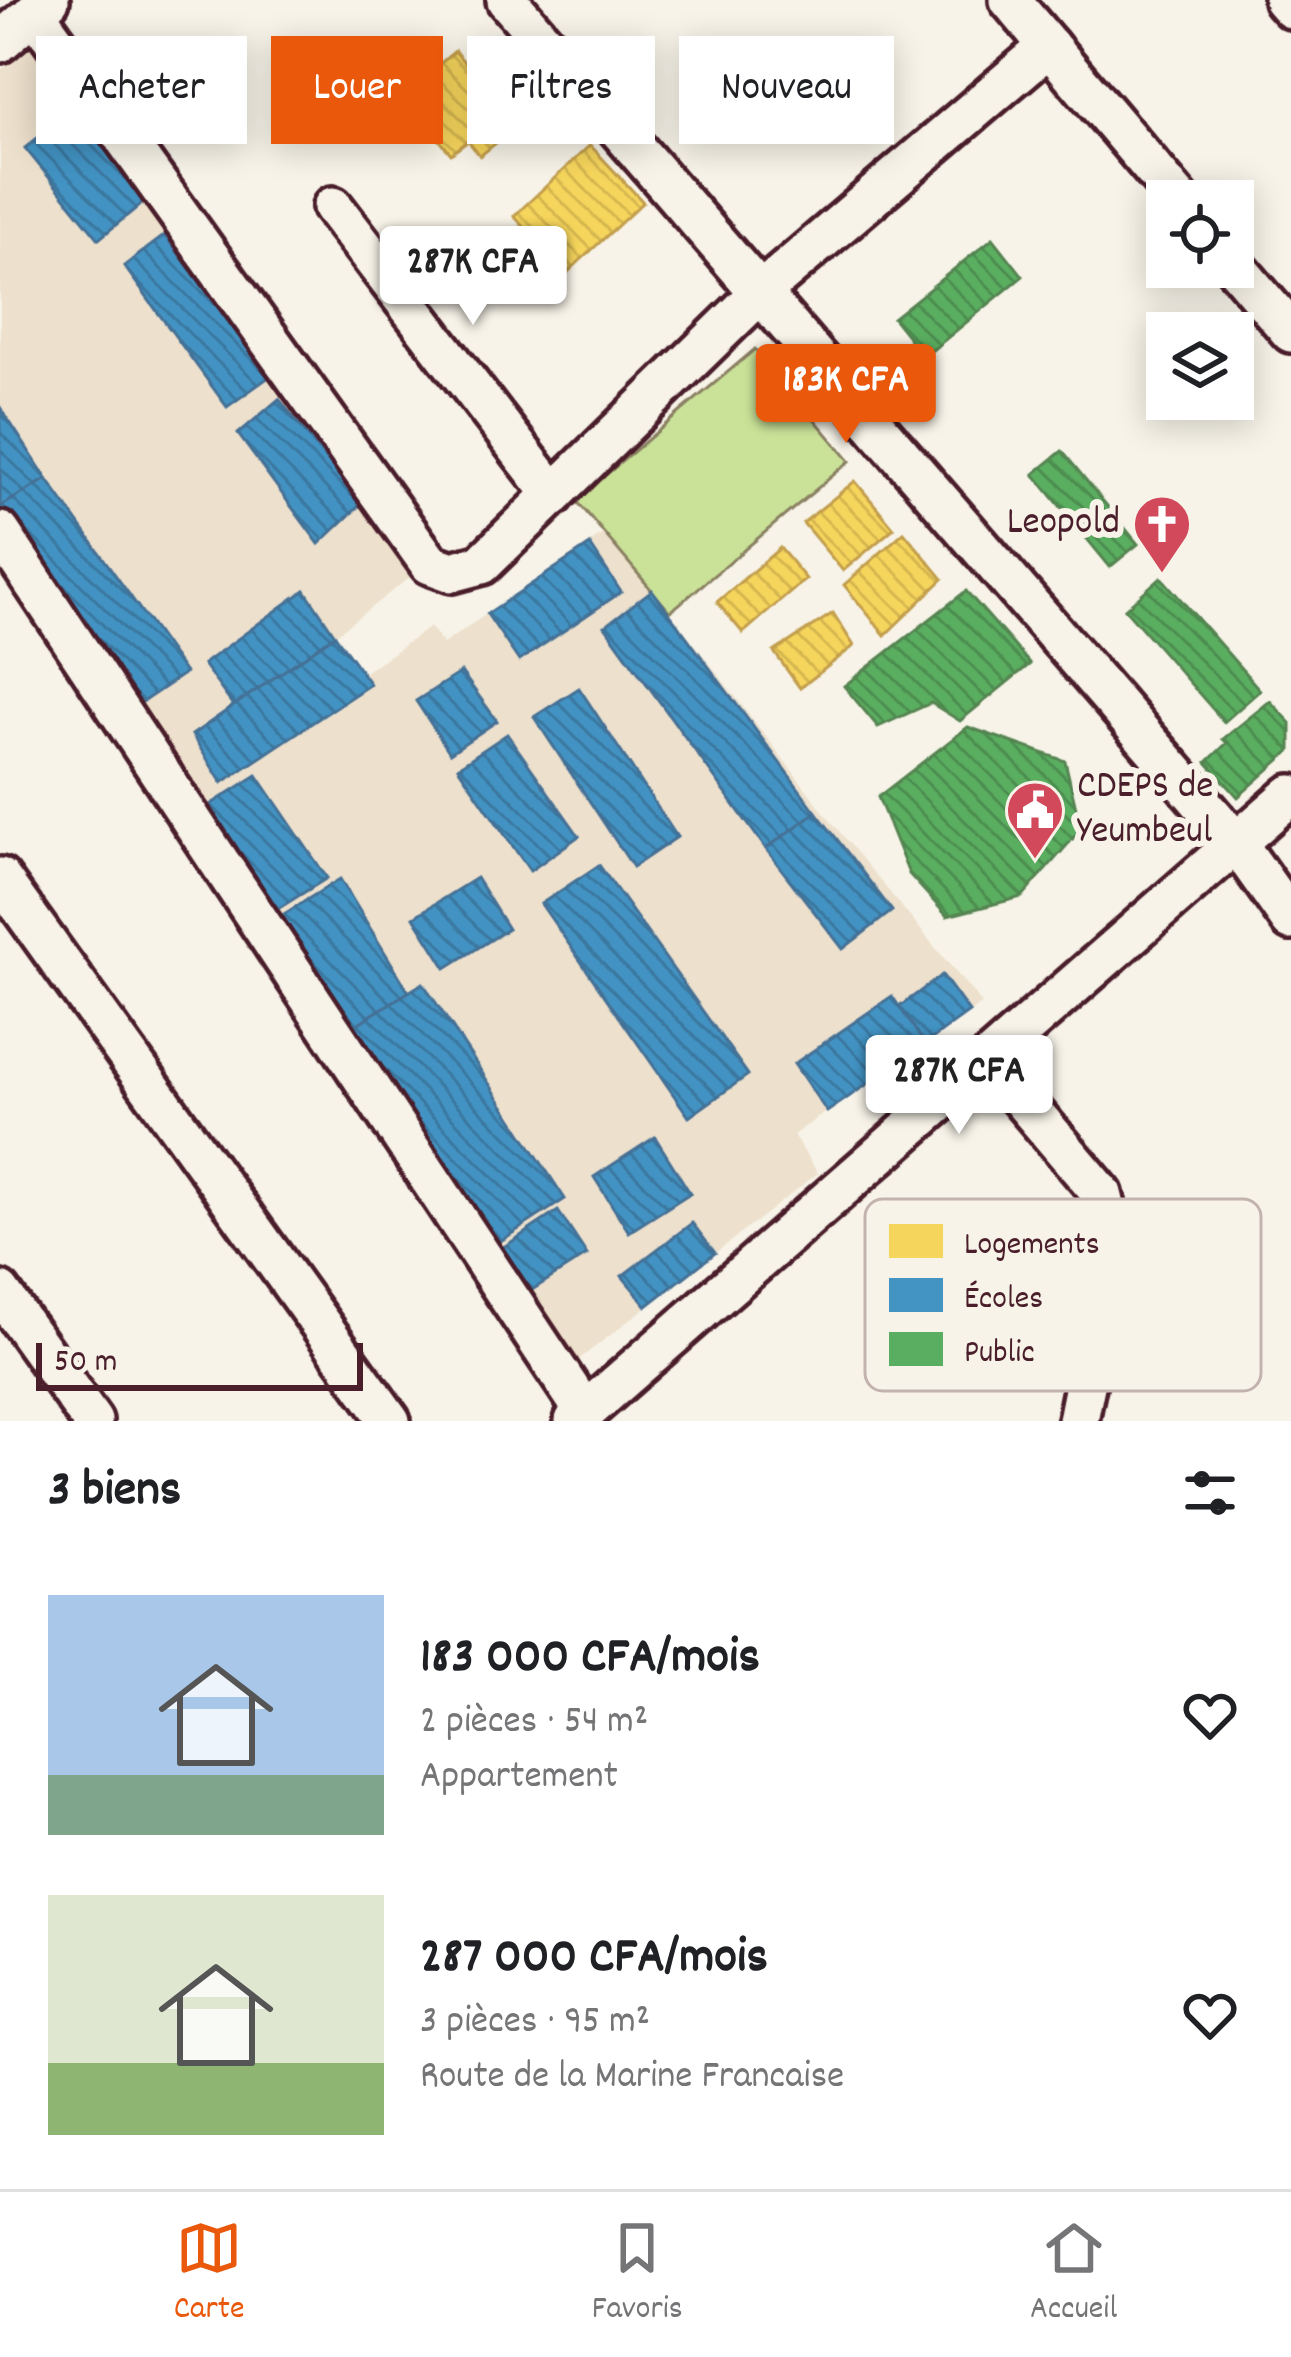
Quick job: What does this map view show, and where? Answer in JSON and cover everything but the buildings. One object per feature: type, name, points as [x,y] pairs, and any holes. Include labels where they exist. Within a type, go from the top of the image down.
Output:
[{"type":"street","points":[[507,0],[1238,845],[1291,920]]},
{"type":"street","points":[[1010,0],[1162,180]]},
{"type":"street","points":[[1284,0],[1291,8]]},
{"type":"street","points":[[0,42],[42,6],[430,564],[452,572],[482,564],[762,291],[1048,46]]},
{"type":"street","points":[[334,207],[554,495]]},
{"type":"street","points":[[1253,288],[1291,332]]},
{"type":"street","points":[[0,532],[580,1416],[1291,795]]},
{"type":"street","points":[[0,878],[390,1421]]},
{"type":"street","points":[[989,1061],[1103,1199]]},
{"type":"street","points":[[0,1292],[92,1421]]},
{"type":"street","points":[[1078,1421],[1083,1391]]},
{"type":"shaded area","points":[[36,41],[36,144],[119,144],[422,568],[335,635],[362,674],[430,627],[443,644],[604,533],[982,1004],[793,1135],[818,1173],[568,1368],[135,707],[0,511],[0,71]]},
{"type":"green space","points":[[755,349],[850,461],[670,612],[576,500]]},
{"type":"place","name":"Leopold","points":[[1162,575]]},
{"type":"place","name":"CDEPS de Yeumbeul","points":[[1035,861]]}]
